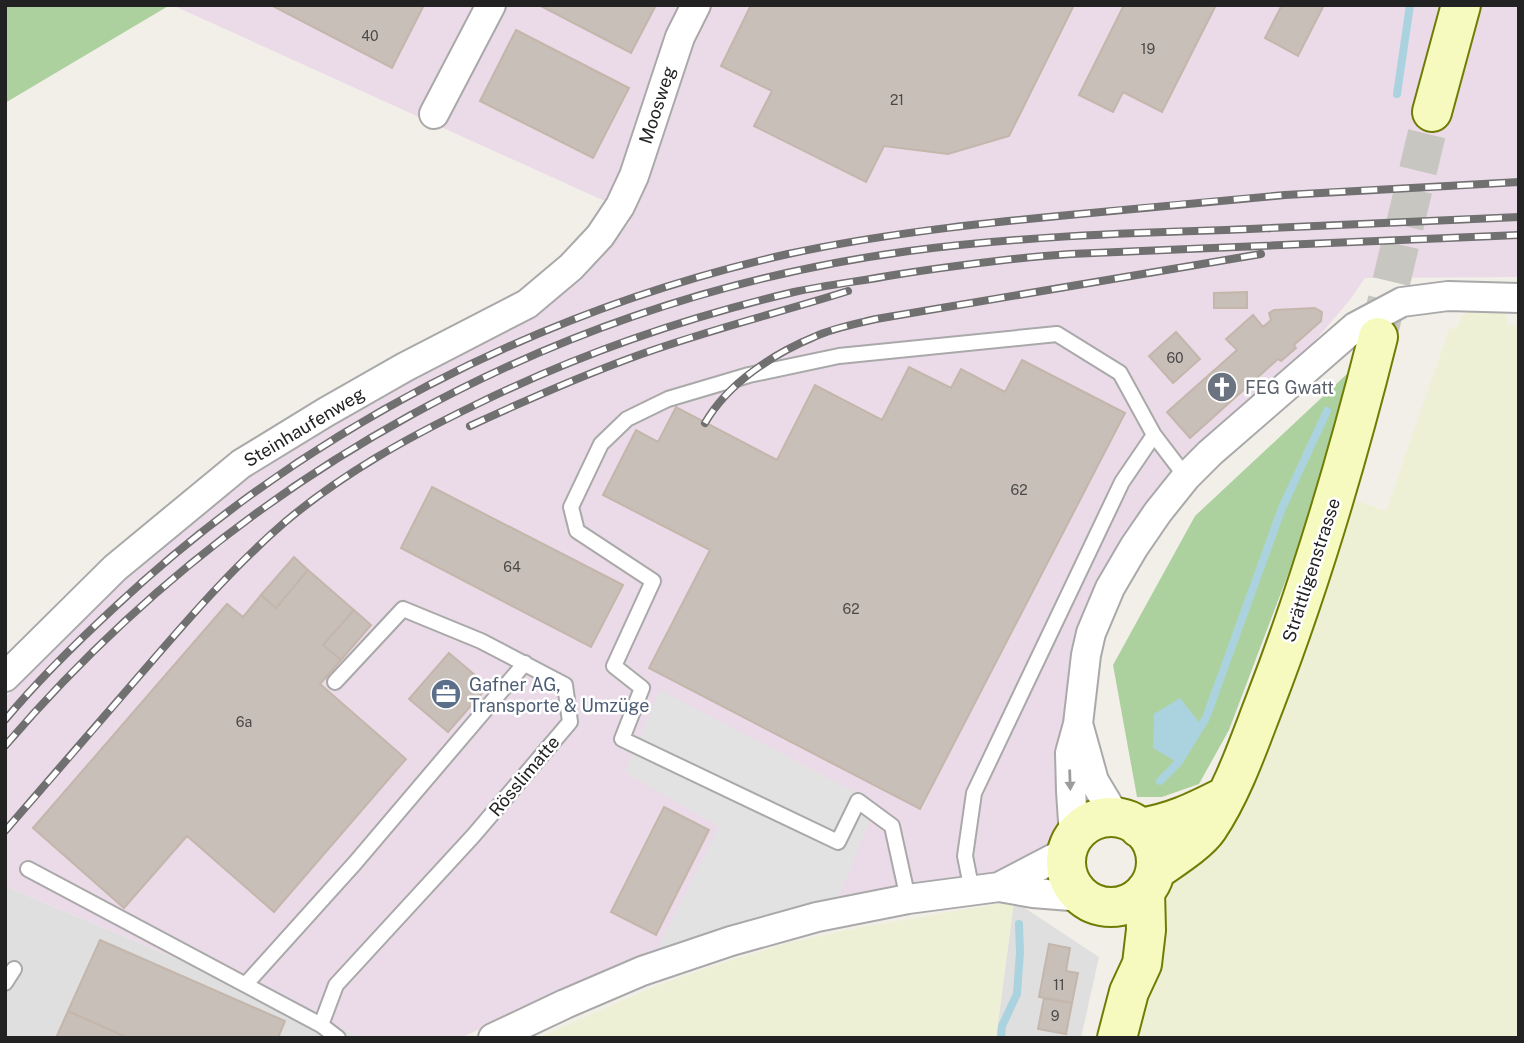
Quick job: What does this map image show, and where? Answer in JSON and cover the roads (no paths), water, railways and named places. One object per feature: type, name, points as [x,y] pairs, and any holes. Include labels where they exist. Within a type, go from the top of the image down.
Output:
[{"type":"main road","points":[[1432,111],[1461,5]]},
{"type":"main road","name":"Strättligenstrasse","points":[[1150,881],[1207,830],[1248,747],[1286,648],[1320,547],[1351,443],[1378,337]]},
{"type":"main road","points":[[1129,992],[1124,946],[1116,927],[1093,902],[1074,888],[1069,876],[1066,864],[1071,844],[1081,828],[1100,819],[1110,817],[1130,823],[1175,820],[1226,796]]},
{"type":"main road","points":[[1117,1038],[1129,992],[1142,964],[1150,881],[1156,862],[1151,843],[1130,823]]},
{"type":"main road","points":[[1093,902],[1114,907],[1126,904],[1136,899],[1150,881]]},
{"type":"street","points":[[434,114],[491,5]]},
{"type":"street","name":"Moosweg","points":[[620,206],[634,176],[680,37],[696,5]]},
{"type":"street","name":"Steinhaufenweg","points":[[5,677],[115,568],[241,464],[394,373],[527,304],[571,267],[600,236],[620,206]]},
{"type":"street","points":[[986,889],[1071,844],[1070,753],[1078,724],[1091,633],[1110,588],[1134,547],[1157,512],[1186,477],[1355,327],[1402,302],[1448,296],[1519,298]]},
{"type":"street","points":[[1078,724],[1094,780],[1109,806],[1130,823]]},
{"type":"street","points":[[493,1038],[642,971],[731,941],[817,917],[908,899],[986,889],[1093,902]]},
{"type":"lane","points":[[908,899],[892,826],[858,801],[838,842],[622,739],[642,688],[614,666],[653,581],[577,531],[570,507],[601,444],[626,419],[667,400],[749,375],[839,356],[1057,334],[1120,373],[1154,435],[1186,477]]},
{"type":"lane","points":[[986,889],[965,856],[974,793],[1122,482],[1154,435]]},
{"type":"lane","name":"Rösslimatte","points":[[321,1025],[336,985],[474,835],[570,722],[565,685],[481,641],[403,609],[335,682]]},
{"type":"lane","points":[[246,984],[355,863],[525,663]]},
{"type":"lane","points":[[28,869],[246,984],[321,1025],[338,1038]]},
{"type":"lane","points":[[5,983],[14,968]]},
{"type":"water","points":[[1180,698],[1202,726],[1178,763],[1153,748],[1154,714]]},
{"type":"waterway","points":[[1397,94],[1410,5]]},
{"type":"waterway","points":[[1160,781],[1178,763],[1206,718],[1282,508],[1327,411]]},
{"type":"waterway","points":[[1001,1038],[1002,1026],[1017,994],[1019,924]]},
{"type":"tunnel","points":[[1378,337],[1432,112]]},
{"type":"railway","points":[[5,720],[59,661],[116,606],[188,543],[265,485],[345,432],[428,385],[515,344],[604,308],[695,278],[788,254],[928,230],[1285,195],[1519,182]]},
{"type":"railway","points":[[5,746],[96,649],[194,561],[300,483],[411,415],[529,357],[651,310],[778,275],[948,246],[1107,234],[1519,217]]},
{"type":"railway","points":[[5,831],[196,611],[230,574],[285,522],[329,488],[400,444],[448,418],[591,354],[671,326],[794,292],[982,263],[1070,254],[1519,235]]},
{"type":"railway","points":[[705,423],[726,395],[753,371],[798,344],[836,329],[876,319],[1261,254]]},
{"type":"railway","points":[[470,426],[655,349],[848,291]]},
{"type":"place","name":"FEG Gwatt","points":[[1222,387]]},
{"type":"place","name":"Gafner AG, Transporte & Umzüge","points":[[446,694]]}]
